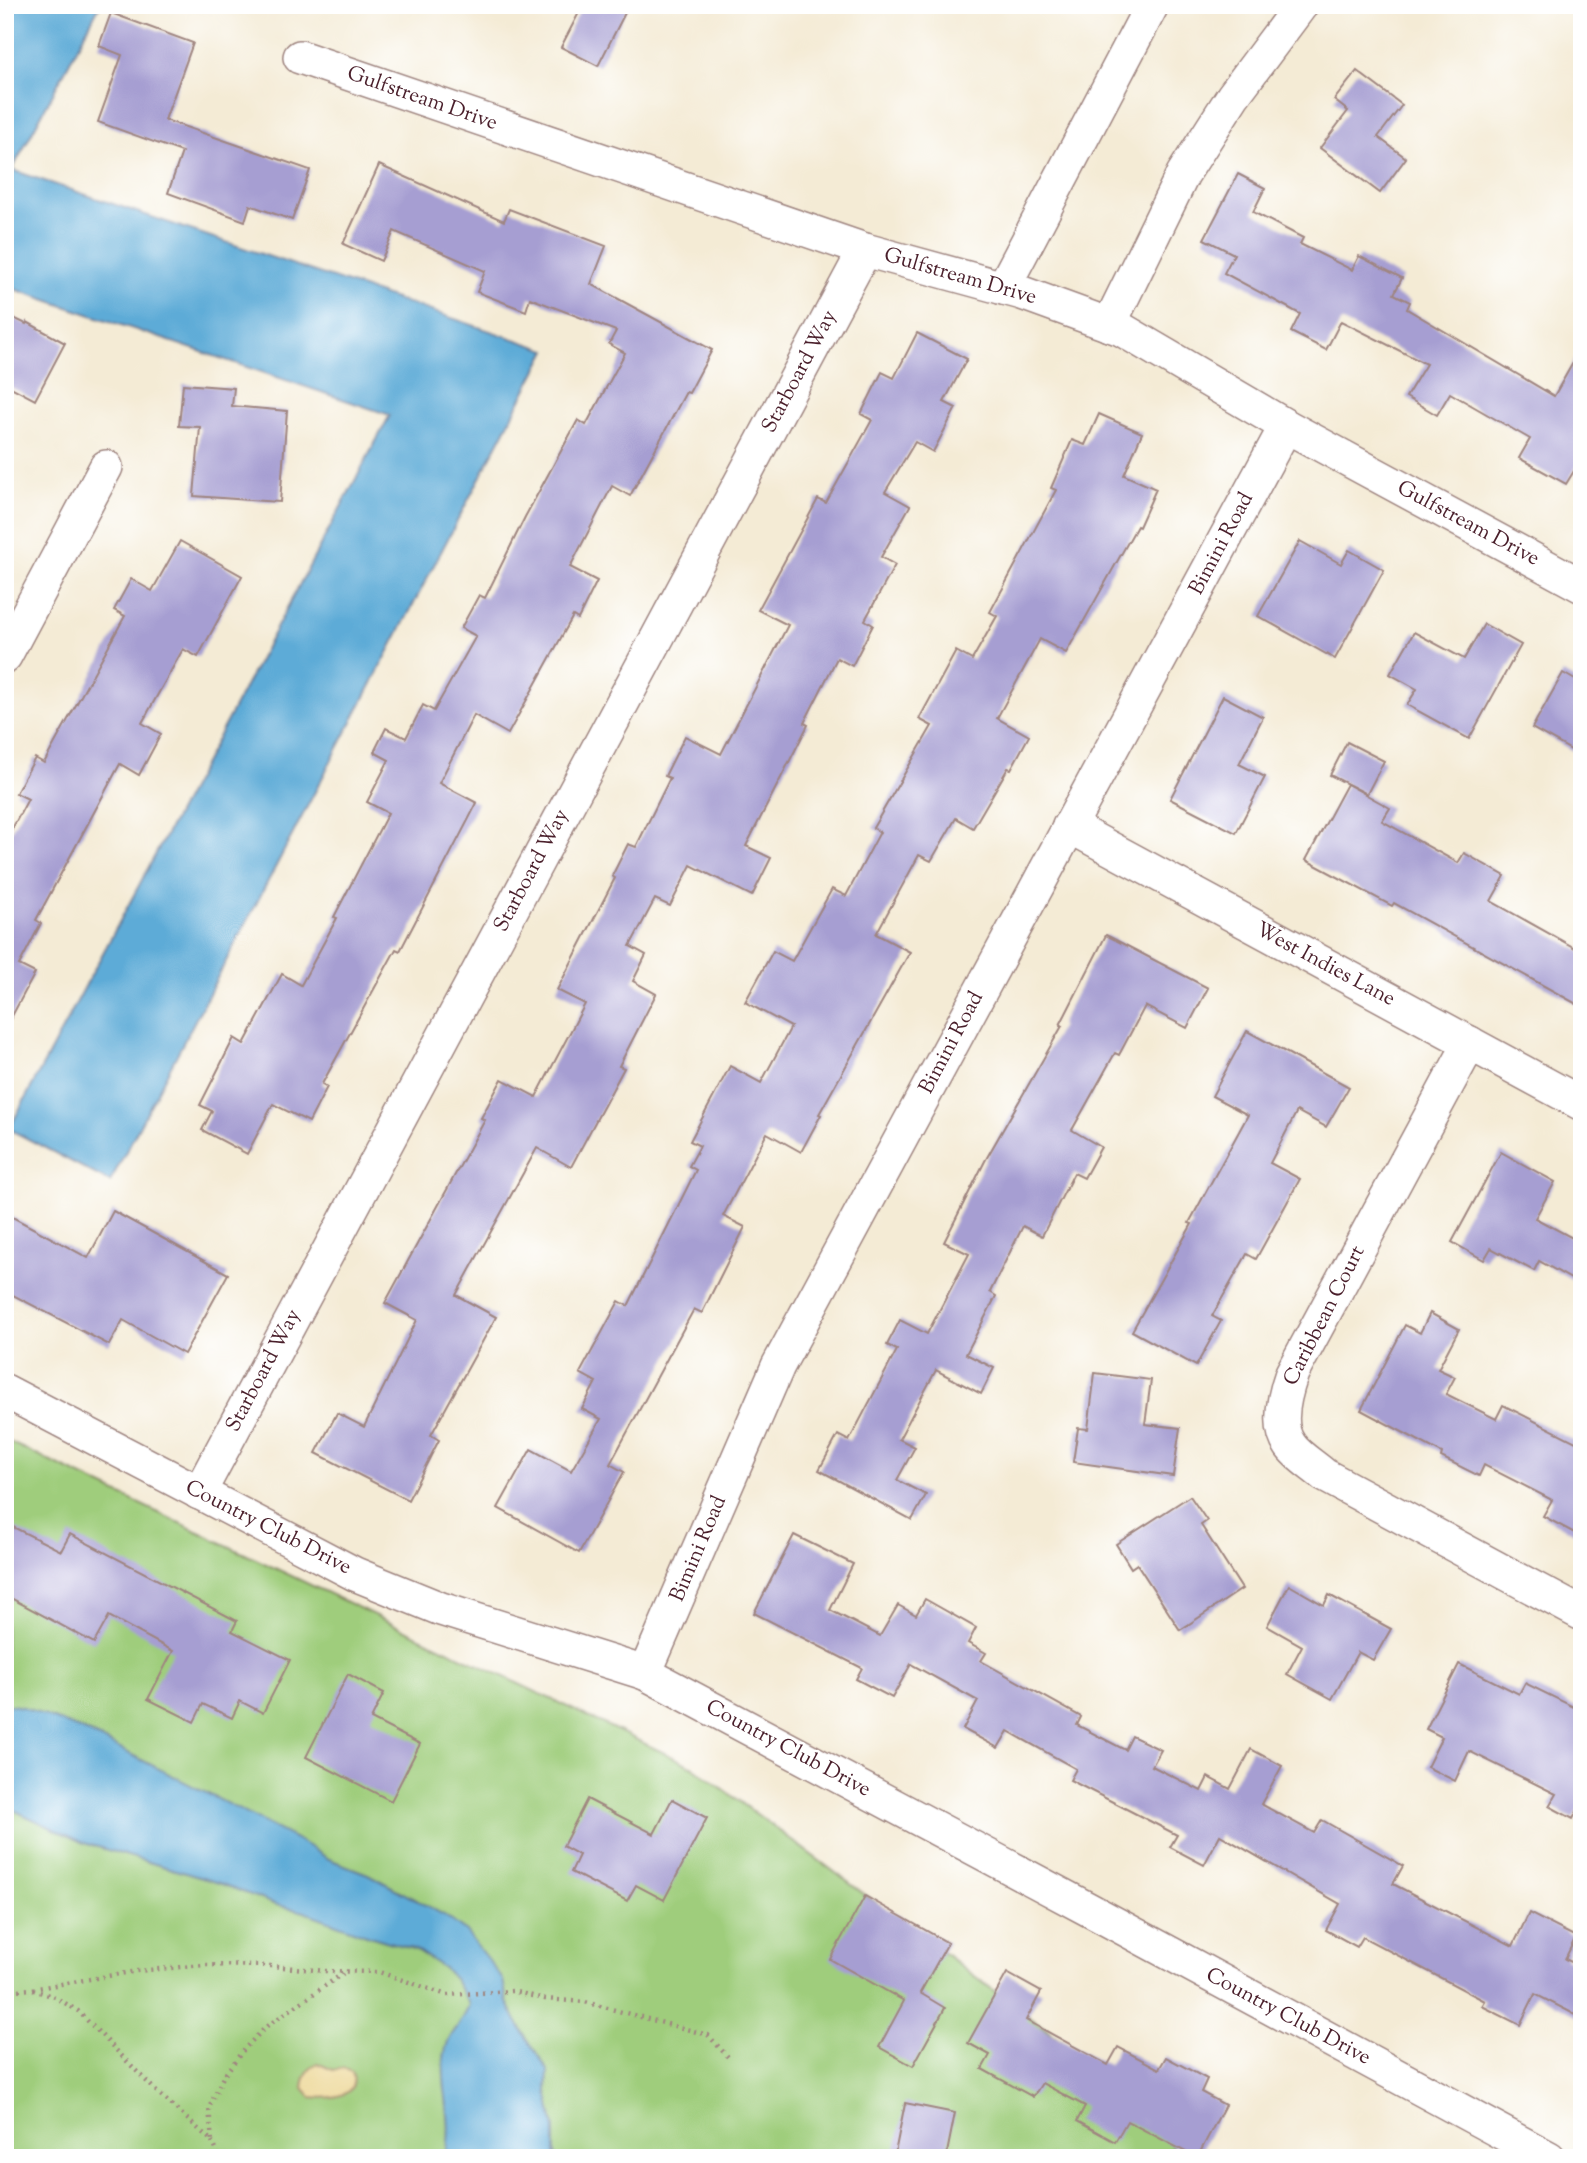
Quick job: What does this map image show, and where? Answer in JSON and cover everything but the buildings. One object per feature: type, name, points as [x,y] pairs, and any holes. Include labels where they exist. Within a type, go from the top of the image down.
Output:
[{"type":"street","points":[[1003,288],[1152,5]]},
{"type":"street","points":[[1109,325],[1183,174],[1233,96],[1301,5]]},
{"type":"street","name":"Gulfstream Drive","points":[[300,57],[865,250],[1003,288],[1121,329],[1286,426],[1582,586]]},
{"type":"street","name":"Starboard Way","points":[[199,1493],[865,250]]},
{"type":"street","name":"Bimini Road","points":[[645,1673],[778,1366],[1286,426]]},
{"type":"street","points":[[5,656],[106,467]]},
{"type":"street","name":"West Indies Lane","points":[[1069,826],[1582,1104]]},
{"type":"street","name":"Caribbean Court","points":[[1470,1043],[1292,1373],[1284,1396],[1283,1420],[1289,1444],[1324,1475],[1582,1614]]},
{"type":"street","name":"Country Club Drive","points":[[5,1391],[355,1574],[440,1609],[645,1673],[1549,2158]]},
{"type":"path","points":[[5,1991],[137,1971],[204,1965],[379,1972],[447,1995],[512,1992],[585,2002],[708,2035],[728,2057]]},
{"type":"path","points":[[220,2158],[212,2141],[209,2108],[223,2077],[245,2048],[267,2026],[346,1972]]},
{"type":"path","points":[[32,1989],[55,1997],[78,2011],[157,2092],[212,2141]]},
{"type":"green space","points":[[5,1440],[692,1766],[1179,2128],[1167,2158],[5,2158]]},
{"type":"sand","points":[[317,2063],[333,2070],[344,2068],[352,2072],[352,2087],[334,2097],[311,2097],[303,2084],[308,2071]]},
{"type":"water","points":[[5,5],[100,5],[12,170],[547,350],[110,1182],[9,1129],[390,415],[5,286]]},
{"type":"water","points":[[5,1704],[23,1707],[89,1733],[300,1841],[329,1859],[368,1874],[444,1915],[465,1931],[503,1980],[507,2002],[548,2070],[547,2091],[555,2128],[555,2154],[558,2158],[445,2158],[449,2131],[444,2058],[448,2041],[469,2004],[445,1969],[416,1950],[277,1905],[219,1883],[84,1843],[5,1806]]}]
